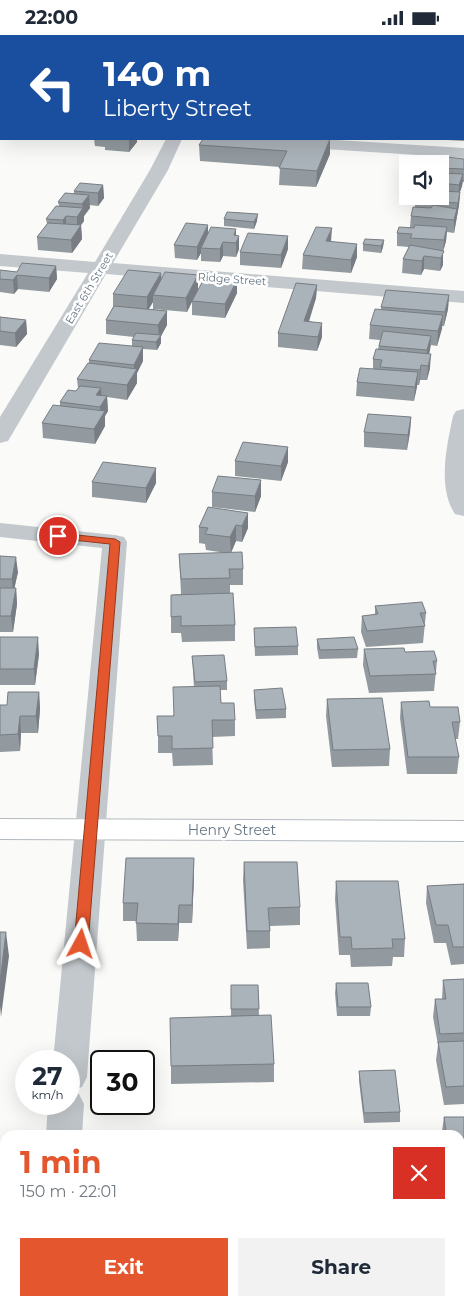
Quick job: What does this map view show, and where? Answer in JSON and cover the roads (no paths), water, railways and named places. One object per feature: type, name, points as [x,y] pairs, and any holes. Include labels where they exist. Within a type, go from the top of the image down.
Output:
[{"type":"street","name":"East 6th Street","points":[[0,435],[159,170],[174,140]]},
{"type":"street","points":[[262,140],[464,153]]},
{"type":"street","name":"Ridge Street","points":[[0,260],[464,297]]},
{"type":"street","points":[[464,416],[457,454],[456,475],[464,509]]},
{"type":"street","points":[[0,530],[115,542],[71,1050]]},
{"type":"street","name":"Henry Street","points":[[0,829],[464,831]]},
{"type":"street","points":[[64,1130],[65,1115]]}]
